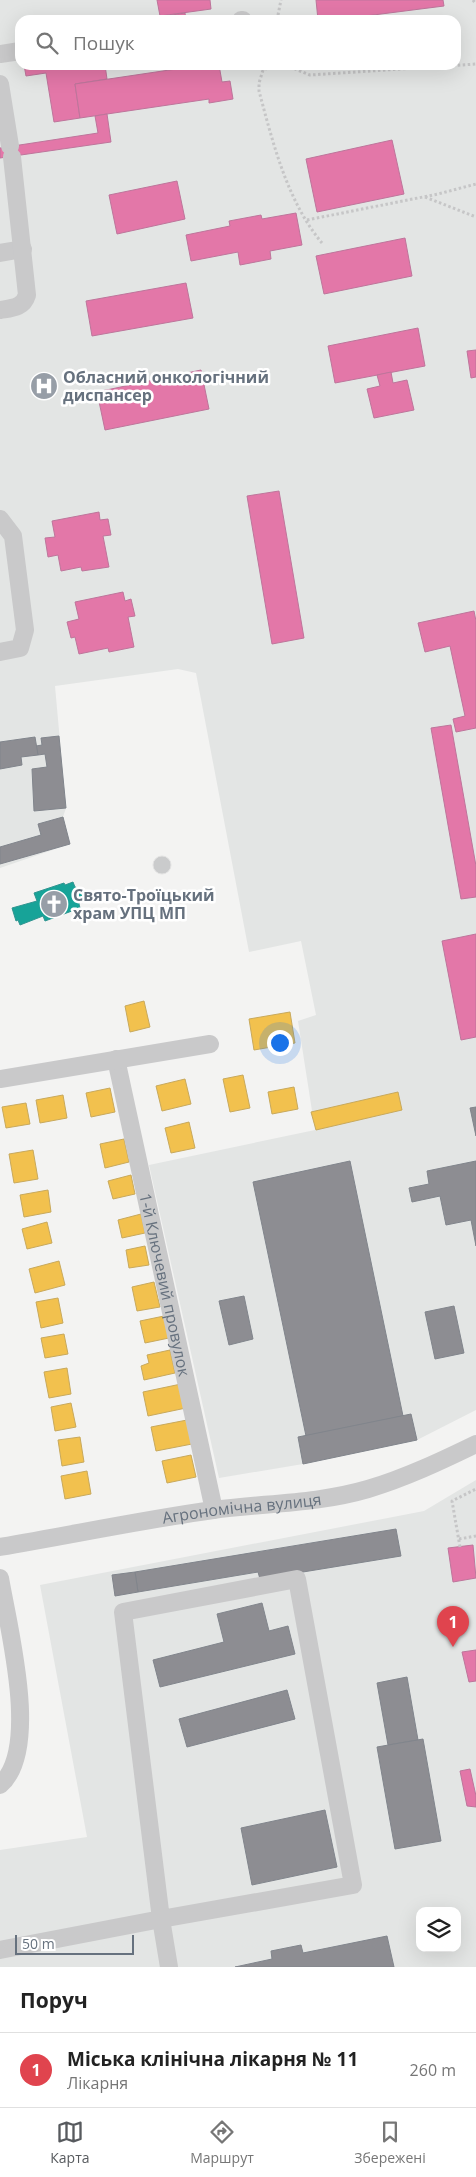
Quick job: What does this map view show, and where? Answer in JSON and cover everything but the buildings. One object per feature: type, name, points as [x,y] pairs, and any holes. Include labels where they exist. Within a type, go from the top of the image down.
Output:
[{"type":"street","points":[[0,54],[15,52]]},
{"type":"street","points":[[0,84],[11,151],[27,295],[25,301],[20,306],[0,310]]},
{"type":"street","points":[[0,254],[23,249]]},
{"type":"street","points":[[0,519],[14,536],[25,630],[20,648],[0,652]]},
{"type":"street","points":[[0,1079],[210,1044]]},
{"type":"street","name":"1-й Ключевий провулок","points":[[116,1059],[214,1510]]},
{"type":"street","name":"Агрономічна вулиця","points":[[0,1547],[214,1510],[313,1501],[366,1490],[398,1479],[476,1444]]},
{"type":"street","points":[[0,1578],[17,1676],[20,1719],[20,1742],[15,1764],[8,1778],[0,1785]]},
{"type":"street","points":[[0,1950],[160,1918],[353,1885],[297,1579],[123,1612],[160,1918],[169,1967]]},
{"type":"path","points":[[278,15],[281,0]]},
{"type":"path","points":[[473,0],[476,4]]},
{"type":"path","points":[[461,65],[476,64]]},
{"type":"path","points":[[263,70],[259,91],[278,162],[307,220],[322,243]]},
{"type":"path","points":[[298,70],[310,75],[385,70]]},
{"type":"path","points":[[307,220],[476,184]]},
{"type":"path","points":[[424,196],[476,217]]},
{"type":"path","points":[[460,1546],[452,1501],[476,1488]]},
{"type":"path","points":[[459,1539],[476,1536]]},
{"type":"shaded area","points":[[0,0],[476,0],[476,1410],[417,1440],[303,1464],[219,1478],[149,1165],[315,1130],[298,1021],[316,1015],[301,941],[249,952],[196,673],[178,669],[55,686],[66,808],[63,817],[70,844],[0,868]]},
{"type":"shaded area","points":[[476,1480],[476,1967],[0,1967],[0,1850],[87,1837],[40,1585],[424,1511]]},
{"type":"place","name":"Обласний онкологічний диспансер","points":[[44,386]]},
{"type":"place","name":"Свято-Троїцький храм УПЦ МП","points":[[54,904]]},
{"type":"place","name":"Міська клінічна лікарня № 11","points":[[453,1647]]}]
